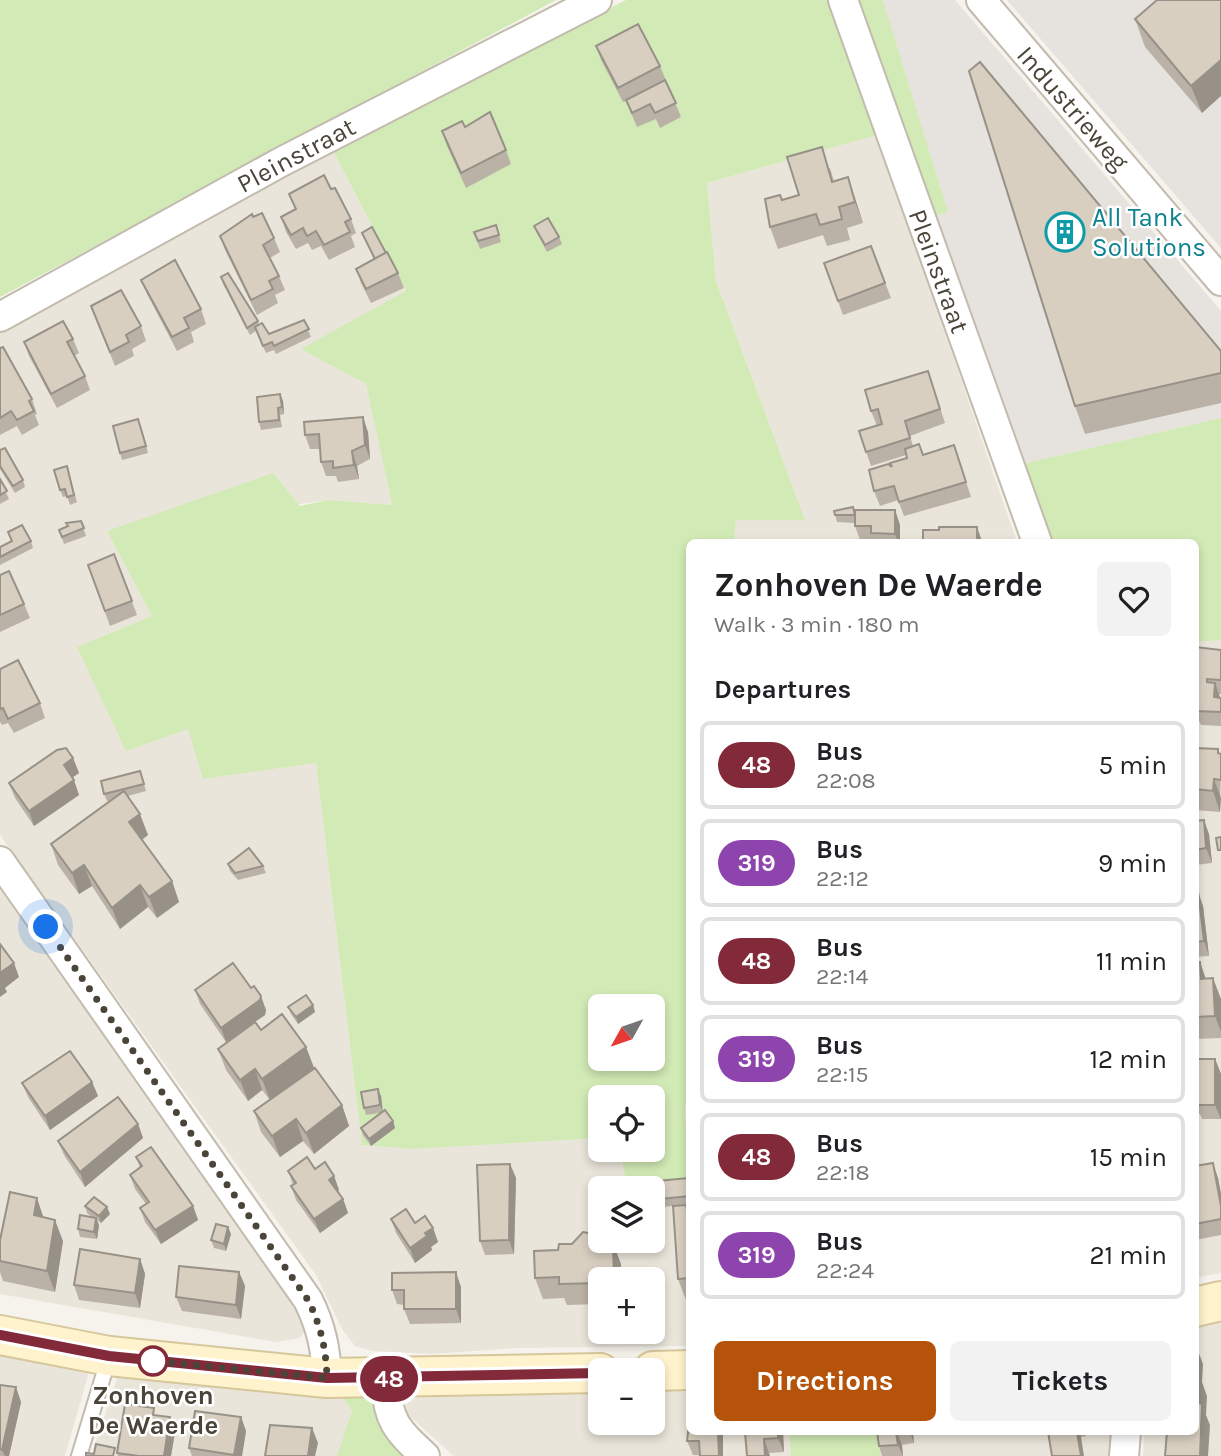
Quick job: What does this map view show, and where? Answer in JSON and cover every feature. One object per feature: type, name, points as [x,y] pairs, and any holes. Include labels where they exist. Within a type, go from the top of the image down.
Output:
[{"type":"street","name":"Pleinstraat","points":[[0,317],[281,162],[597,0]]},
{"type":"street","name":"Pleinstraat","points":[[843,0],[1036,539]]},
{"type":"street","name":"Industrieweg","points":[[981,0],[1221,281]]},
{"type":"street","points":[[0,861],[308,1300],[320,1324],[326,1350],[327,1378]]},
{"type":"street","points":[[1199,1306],[1221,1301]]},
{"type":"street","points":[[0,1335],[109,1356],[327,1378],[588,1373]]},
{"type":"street","points":[[665,1371],[686,1370]]},
{"type":"street","points":[[387,1379],[386,1400],[391,1418],[402,1435],[425,1456]]},
{"type":"street","points":[[1124,1456],[1126,1435]]},
{"type":"lane","points":[[79,1456],[109,1356]]},
{"type":"shaded area","points":[[883,0],[955,0],[1221,311],[1221,418],[1022,464],[933,216],[948,212]]},
{"type":"shaded area","points":[[1007,0],[1221,0],[1221,248]]},
{"type":"shaded area","points":[[884,133],[953,356],[1016,539],[734,539],[736,520],[805,520],[716,281],[707,183]]},
{"type":"shaded area","points":[[333,151],[406,292],[302,349],[366,384],[392,505],[328,500],[107,531],[152,616],[77,647],[189,729],[203,779],[316,763],[362,1145],[413,1149],[588,1139],[588,1162],[622,1162],[625,1176],[588,1176],[588,1253],[665,1253],[665,1184],[686,1181],[686,1346],[517,1348],[432,1354],[372,1351],[355,1346],[342,1329],[316,1275],[0,835],[0,330]]},
{"type":"shaded area","points":[[1221,640],[1221,1273],[1199,1277],[1199,642]]},
{"type":"shaded area","points":[[0,884],[267,1260],[308,1326],[300,1338],[276,1342],[0,1294]]},
{"type":"shaded area","points":[[1221,1313],[1221,1456],[1143,1456],[1144,1435],[1199,1435],[1199,1318]]},
{"type":"shaded area","points":[[0,1347],[91,1365],[65,1456],[0,1456]]},
{"type":"shaded area","points":[[121,1367],[339,1392],[352,1411],[337,1456],[91,1456]]},
{"type":"shaded area","points":[[686,1379],[686,1435],[789,1435],[791,1456],[454,1456],[408,1415],[405,1403],[414,1393],[588,1383],[588,1435],[665,1435],[665,1380]]},
{"type":"shaded area","points":[[879,1435],[1118,1435],[1116,1456],[881,1456]]},
{"type":"green space","points":[[0,0],[556,0],[0,297]]},
{"type":"green space","points":[[626,0],[832,0],[884,133],[707,183],[716,281],[805,520],[736,520],[734,539],[686,539],[686,1181],[665,1184],[665,1176],[625,1176],[622,1162],[665,1162],[665,1085],[588,1085],[588,1139],[413,1149],[362,1145],[316,763],[203,779],[188,729],[126,751],[77,647],[152,616],[107,531],[273,473],[300,506],[328,500],[392,505],[366,384],[301,349],[406,291],[333,151]]},
{"type":"green space","points":[[856,0],[883,0],[948,212],[933,216]]},
{"type":"green space","points":[[1221,418],[1221,640],[1199,642],[1199,539],[1049,539],[1022,464]]},
{"type":"green space","points":[[339,1392],[362,1394],[371,1401],[411,1453],[409,1456],[337,1456],[352,1411]]},
{"type":"green space","points":[[789,1435],[879,1435],[881,1456],[791,1456]]},
{"type":"building","points":[[1157,0],[1221,0],[1221,60],[1191,86],[1135,19]]},
{"type":"building","points":[[638,24],[660,66],[618,88],[596,46]]},
{"type":"building","name":"All Tank Solutions","points":[[980,62],[1221,351],[1221,373],[1075,406],[969,71]]},
{"type":"building","points":[[665,80],[676,103],[655,113],[650,104],[632,113],[626,100]]},
{"type":"building","points":[[490,112],[506,150],[461,173],[442,131],[462,121],[465,127]]},
{"type":"building","points":[[822,147],[832,182],[848,177],[855,202],[839,207],[842,219],[820,225],[816,214],[770,227],[765,199],[780,195],[782,200],[799,195],[787,157]]},
{"type":"building","points":[[324,175],[331,189],[335,188],[351,219],[345,222],[350,232],[324,245],[316,231],[307,236],[303,228],[291,235],[281,217],[296,209],[289,194]]},
{"type":"building","points":[[262,213],[274,238],[263,245],[279,276],[269,281],[273,289],[251,300],[220,236],[252,214],[253,217]]},
{"type":"building","points":[[548,218],[559,237],[545,245],[534,226]]},
{"type":"building","points":[[496,225],[499,235],[478,241],[474,232]]},
{"type":"building","points":[[372,227],[386,253],[375,259],[362,233]]},
{"type":"building","points":[[871,246],[885,283],[838,301],[824,263]]},
{"type":"building","points":[[387,252],[398,273],[366,289],[356,269]]},
{"type":"building","points":[[175,260],[201,309],[184,318],[189,328],[172,337],[141,280]]},
{"type":"building","points":[[228,273],[258,321],[247,328],[221,277]]},
{"type":"building","points":[[121,290],[141,326],[126,335],[129,342],[110,352],[91,306]]},
{"type":"building","points":[[304,320],[309,329],[274,346],[272,342],[263,346],[255,327],[262,323],[269,334]]},
{"type":"building","points":[[63,321],[73,339],[67,342],[85,376],[51,394],[24,342]]},
{"type":"building","points":[[3,347],[32,399],[29,401],[34,411],[17,420],[11,411],[0,418],[0,348]]},
{"type":"building","points":[[928,371],[940,409],[905,421],[910,438],[866,452],[859,431],[882,424],[878,409],[871,411],[865,390]]},
{"type":"building","points":[[280,394],[282,407],[278,408],[279,420],[259,422],[257,397]]},
{"type":"building","points":[[363,417],[365,445],[352,451],[354,465],[333,468],[333,461],[321,462],[319,434],[305,435],[304,422]]},
{"type":"building","points":[[138,419],[146,446],[120,453],[113,426]]},
{"type":"building","points":[[919,444],[923,455],[954,445],[966,482],[899,502],[894,486],[874,491],[869,470],[888,464],[892,467],[890,463],[907,458],[905,449]]},
{"type":"building","points":[[5,448],[23,480],[13,486],[0,466],[0,450]]},
{"type":"building","points":[[67,466],[74,495],[67,497],[65,489],[60,490],[54,470]]},
{"type":"building","points":[[0,479],[7,491],[0,495]]},
{"type":"building","points":[[853,507],[855,515],[835,515],[834,511]]},
{"type":"building","points":[[855,510],[895,510],[895,534],[871,533],[871,526],[855,526]]},
{"type":"building","points":[[81,521],[84,528],[62,537],[59,530],[68,526],[66,523]]},
{"type":"building","points":[[22,525],[31,541],[0,557],[0,547],[12,541],[8,532]]},
{"type":"building","points":[[939,527],[977,527],[977,539],[923,539],[923,530],[939,530]]},
{"type":"building","points":[[114,554],[132,601],[105,611],[88,565]]},
{"type":"building","points":[[9,571],[24,604],[0,615],[0,575]]},
{"type":"building","points":[[1199,647],[1221,650],[1221,680],[1207,679],[1207,682],[1215,683],[1214,697],[1221,698],[1221,712],[1199,711]]},
{"type":"building","points":[[18,660],[40,703],[8,719],[3,708],[0,709],[0,669]]},
{"type":"building","points":[[66,748],[73,758],[64,765],[74,780],[29,811],[9,783],[57,750]]},
{"type":"building","points":[[1199,748],[1218,749],[1221,754],[1221,780],[1214,779],[1213,791],[1199,789]]},
{"type":"building","points":[[140,771],[144,784],[104,794],[101,781]]},
{"type":"building","points":[[124,791],[140,814],[129,822],[172,881],[149,897],[140,885],[112,908],[84,865],[72,873],[51,844]]},
{"type":"building","points":[[1204,820],[1206,848],[1199,849],[1199,821]]},
{"type":"building","points":[[1221,837],[1221,850],[1218,850],[1216,838]]},
{"type":"building","points":[[249,848],[263,866],[235,873],[228,864]]},
{"type":"building","points":[[1199,899],[1204,941],[1199,942]]},
{"type":"building","points":[[0,944],[14,963],[0,973]]},
{"type":"building","points":[[1199,962],[1201,979],[1213,978],[1215,1016],[1199,1017]]},
{"type":"building","points":[[233,963],[251,988],[254,986],[261,996],[260,1000],[221,1028],[195,990]]},
{"type":"building","points":[[306,995],[313,1005],[296,1017],[288,1007]]},
{"type":"building","points":[[282,1014],[306,1047],[262,1079],[255,1069],[240,1080],[218,1049],[255,1022],[261,1030]]},
{"type":"building","points":[[70,1051],[92,1082],[45,1116],[22,1083]]},
{"type":"building","points":[[1199,1059],[1215,1059],[1215,1105],[1199,1105]]},
{"type":"building","points":[[315,1068],[342,1105],[306,1133],[296,1119],[272,1136],[254,1111]]},
{"type":"building","points":[[378,1089],[380,1105],[364,1108],[361,1092]]},
{"type":"building","points":[[118,1097],[138,1124],[80,1172],[58,1141]]},
{"type":"building","points":[[385,1110],[393,1121],[369,1139],[361,1128]]},
{"type":"building","points":[[151,1147],[193,1206],[155,1230],[140,1208],[149,1202],[130,1175],[142,1166],[136,1157]]},
{"type":"building","points":[[307,1157],[315,1169],[325,1162],[334,1176],[329,1180],[343,1199],[314,1219],[291,1186],[296,1183],[288,1171]]},
{"type":"building","points":[[1213,1163],[1221,1219],[1199,1223],[1199,1165]]},
{"type":"building","points":[[510,1164],[509,1240],[480,1241],[477,1165]]},
{"type":"building","points":[[686,1178],[686,1196],[665,1198],[665,1180]]},
{"type":"building","points":[[10,1192],[37,1198],[34,1215],[55,1220],[47,1271],[0,1261],[0,1240]]},
{"type":"building","points":[[94,1197],[107,1207],[99,1216],[85,1206]]},
{"type":"building","points":[[686,1205],[686,1278],[678,1279],[673,1206]]},
{"type":"building","points":[[406,1209],[415,1223],[425,1216],[433,1228],[410,1248],[391,1219]]},
{"type":"building","points":[[80,1215],[96,1218],[94,1232],[78,1229]]},
{"type":"building","points":[[216,1224],[228,1227],[224,1244],[211,1240]]},
{"type":"building","points":[[583,1232],[588,1233],[588,1253],[613,1253],[614,1267],[588,1267],[588,1283],[559,1284],[559,1277],[535,1278],[534,1251],[558,1250],[559,1244],[572,1244]]},
{"type":"building","points":[[80,1249],[140,1259],[135,1293],[74,1285]]},
{"type":"building","points":[[179,1266],[239,1272],[236,1305],[176,1297]]},
{"type":"building","points":[[456,1272],[456,1309],[404,1309],[404,1290],[392,1290],[392,1273]]},
{"type":"building","points":[[0,1385],[16,1387],[2,1450],[0,1449]]},
{"type":"building","points":[[1199,1403],[1202,1404],[1200,1456],[1165,1456],[1167,1435],[1199,1435]]},
{"type":"building","points":[[125,1404],[154,1408],[153,1415],[170,1417],[164,1456],[117,1453]]},
{"type":"building","points":[[195,1411],[241,1417],[234,1455],[189,1448]]},
{"type":"building","points":[[270,1425],[312,1428],[308,1456],[265,1456]]},
{"type":"building","points":[[688,1435],[718,1435],[719,1456],[700,1456],[699,1441],[687,1441]]},
{"type":"building","points":[[745,1435],[778,1435],[778,1438],[764,1439],[765,1456],[747,1456]]},
{"type":"building","points":[[877,1435],[896,1435],[898,1445],[879,1446]]},
{"type":"building","points":[[1048,1435],[1078,1435],[1081,1456],[1052,1456]]},
{"type":"building","points":[[96,1444],[115,1448],[113,1456],[86,1456],[86,1453],[94,1454]]},
{"type":"bus line","name":"48","points":[[0,1335],[109,1356],[327,1378],[588,1373]]},
{"type":"place","name":"All Tank Solutions","points":[[1065,232]]},
{"type":"place","name":"Zonhoven De Waerde","points":[[153,1361]]},
{"type":"route","points":[[46,927],[308,1300],[320,1324],[326,1350],[327,1378],[153,1361]]}]
